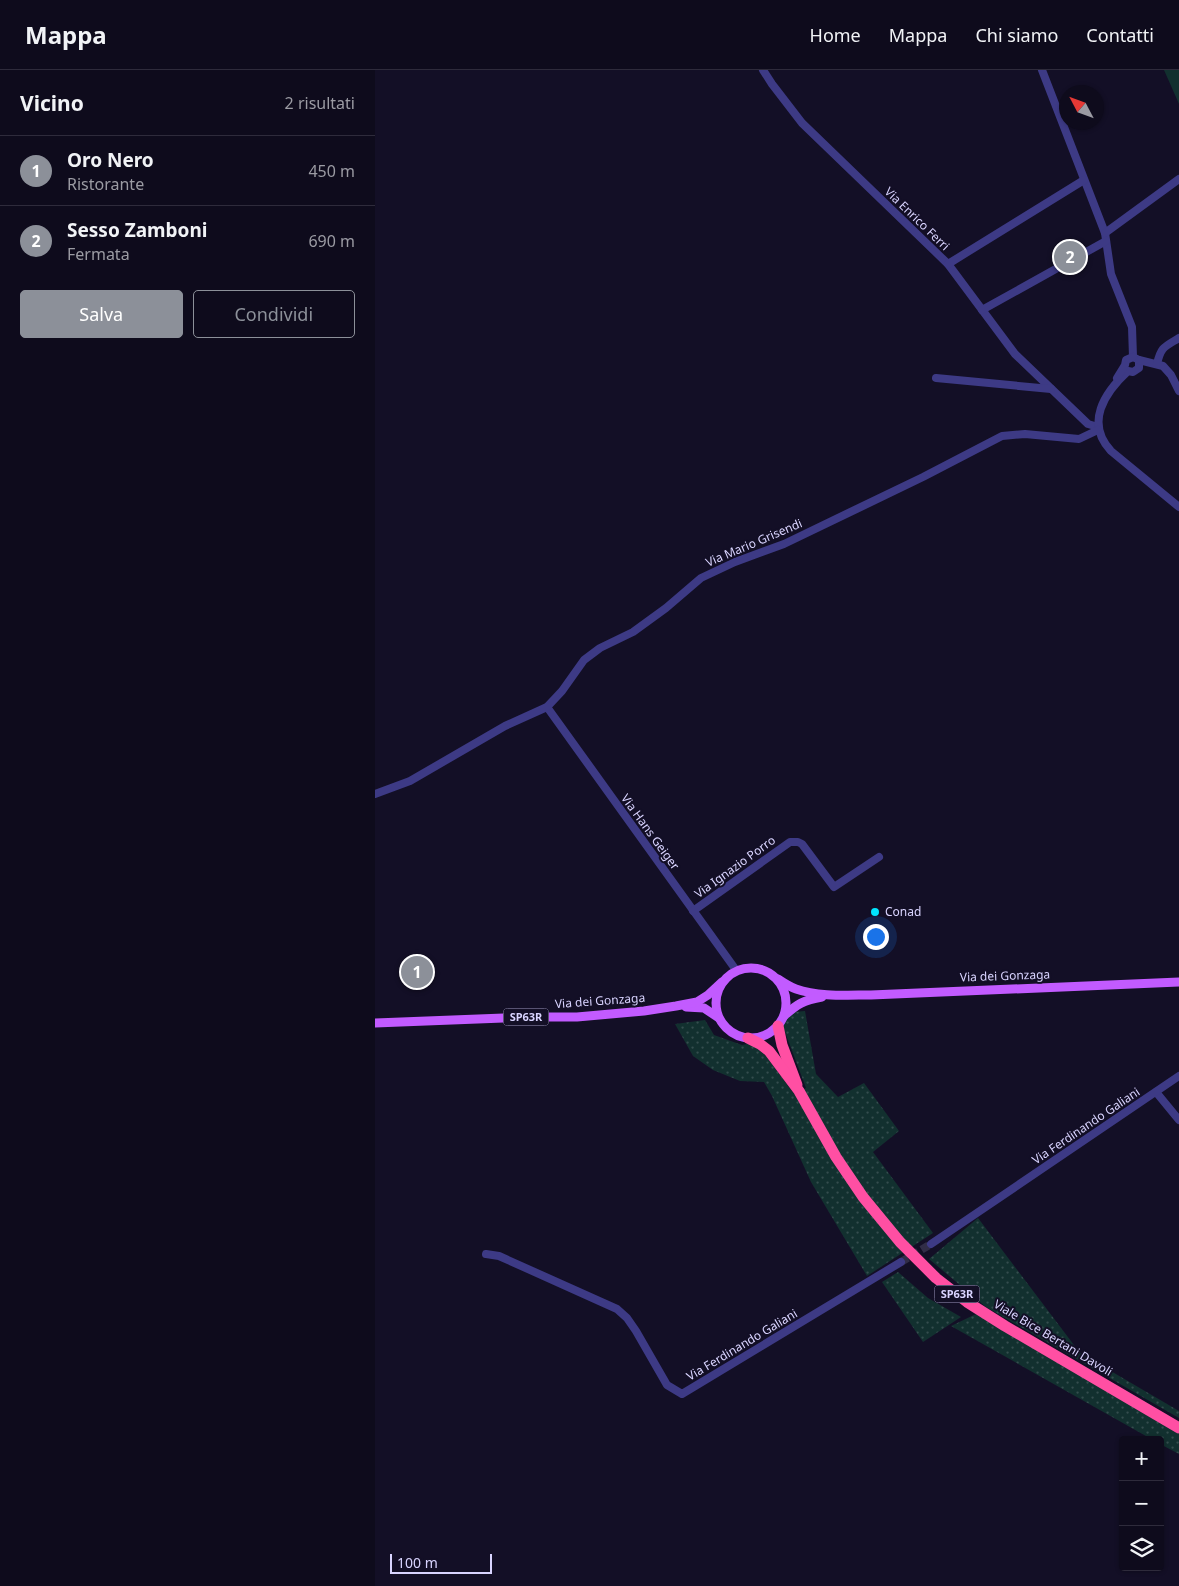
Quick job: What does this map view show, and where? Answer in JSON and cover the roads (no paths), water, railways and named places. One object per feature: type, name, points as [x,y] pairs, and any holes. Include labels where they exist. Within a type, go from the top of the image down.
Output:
[{"type":"highway","name":"SP63R","points":[[778,1026],[782,1045],[799,1091]]},
{"type":"highway","name":"SP63R","points":[[748,1038],[769,1051],[799,1091]]},
{"type":"highway","name":"Viale Bice Bertani Davoli","points":[[799,1091],[836,1157],[863,1197],[900,1242],[936,1278],[967,1302],[1005,1326],[1179,1428]]},
{"type":"main road","points":[[736,970],[747,967],[759,968],[769,972],[778,979],[786,997],[787,1006],[778,1026],[764,1036],[748,1038]]},
{"type":"main road","name":"SP63R","points":[[676,1006],[697,1002],[708,996],[736,970]]},
{"type":"main road","name":"Via dei Gonzaga","points":[[778,979],[794,989],[832,995],[1179,982]]},
{"type":"main road","points":[[719,1018],[716,1000],[722,982]]},
{"type":"main road","name":"Via dei Gonzaga","points":[[784,1016],[797,1004],[808,999],[832,995]]},
{"type":"main road","name":"SP63R","points":[[676,1006],[704,1008],[719,1018],[731,1032],[748,1038]]},
{"type":"main road","name":"Via dei Gonzaga","points":[[375,1023],[577,1017],[676,1006]]},
{"type":"street","name":"Via Enrico Ferri","points":[[763,70],[802,123],[948,264],[1015,354],[1088,424],[1098,429],[1103,442],[1111,451],[1179,507]]},
{"type":"street","points":[[1041,70],[1105,233],[1111,274],[1132,327],[1132,363],[1108,393],[1101,409],[1098,429]]},
{"type":"street","points":[[948,264],[1085,180]]},
{"type":"street","points":[[1105,233],[1179,180]]},
{"type":"street","points":[[982,310],[1106,242]]},
{"type":"street","points":[[1155,364],[1163,347],[1179,338]]},
{"type":"street","points":[[1132,363],[1163,366],[1171,375],[1179,391]]},
{"type":"street","points":[[936,378],[1051,389]]},
{"type":"street","name":"Via Mario Grisendi","points":[[375,794],[410,781],[505,726],[547,707],[584,660],[600,648],[633,632],[666,608],[701,578],[735,562],[799,537],[923,477],[1002,436],[1025,434],[1079,439],[1098,429]]},
{"type":"street","name":"Via Hans Geiger","points":[[547,707],[736,970]]},
{"type":"street","name":"Via Ignazio Porro","points":[[693,911],[790,842],[802,844],[834,887],[879,857]]},
{"type":"street","name":"Via Ferdinando Galiani","points":[[931,1244],[1179,1076]]},
{"type":"street","points":[[1156,1092],[1179,1120]]},
{"type":"street","name":"Via Ferdinando Galiani","points":[[486,1254],[499,1256],[617,1309],[627,1318],[636,1331],[667,1385],[682,1394],[901,1262]]},
{"type":"tunnel","points":[[901,1262],[931,1244]]},
{"type":"place","name":"Sesso Zamboni","points":[[1070,257]]},
{"type":"place","name":"Conad","points":[[875,912]]},
{"type":"place","name":"Oro Nero","points":[[417,972]]}]
